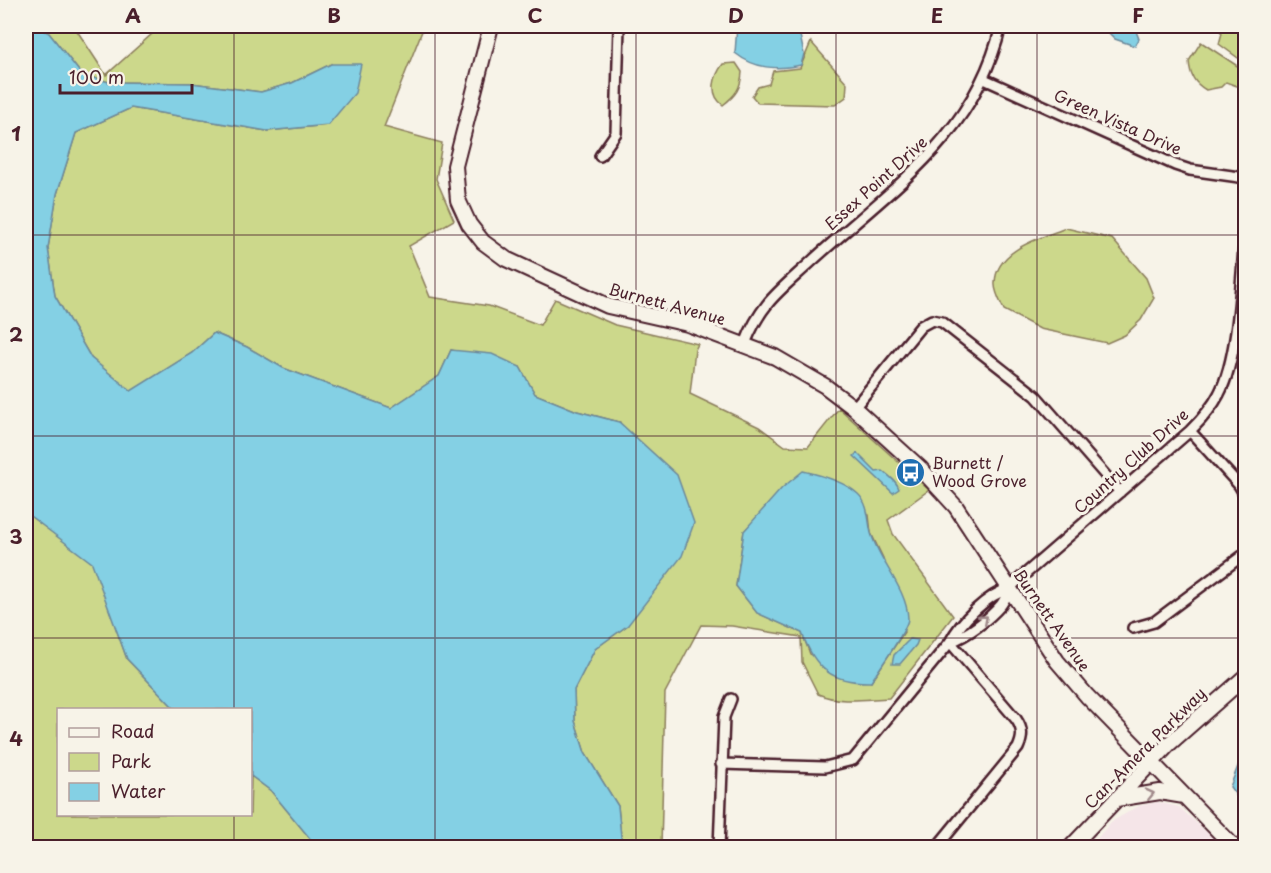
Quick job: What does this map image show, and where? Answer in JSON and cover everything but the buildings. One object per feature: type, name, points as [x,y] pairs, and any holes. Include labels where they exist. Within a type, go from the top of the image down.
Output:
[{"type":"street","name":"Burnett Avenue","points":[[491,26],[455,166],[458,200],[469,224],[483,242],[506,260],[608,306],[688,324],[745,344],[797,369],[854,408],[956,507],[1057,661],[1087,696],[1235,848]]},
{"type":"street","points":[[600,156],[616,133],[619,26]]},
{"type":"street","name":"Essex Point Drive","points":[[745,344],[763,307],[944,141],[964,115],[984,79],[1001,26]]},
{"type":"street","name":"Green Vista Drive","points":[[984,79],[1175,165],[1190,170],[1245,178]]},
{"type":"street","name":"Country Club Drive","points":[[721,764],[825,767],[853,760],[950,642],[963,637],[1001,604],[1010,588],[1190,431],[1219,394],[1228,372],[1242,297],[1245,225]]},
{"type":"street","points":[[854,408],[921,326],[932,320],[942,322],[1036,396],[1120,492]]},
{"type":"street","points":[[1190,431],[1239,485],[1245,497]]},
{"type":"street","points":[[1133,628],[1154,622],[1245,554]]},
{"type":"street","points":[[936,848],[1018,748],[1022,740],[1022,731],[1016,719],[950,642]]},
{"type":"street","name":"Can-Amera Parkway","points":[[1070,848],[1152,761],[1245,676]]},
{"type":"street","points":[[719,848],[724,717],[731,699]]},
{"type":"street","points":[[1116,799],[1160,792],[1184,796]]},
{"type":"shaded area","points":[[1157,802],[1179,807],[1223,847],[1090,847],[1111,822],[1139,806]]},
{"type":"green space","points":[[36,26],[74,26],[106,75],[161,26],[424,26],[384,127],[442,143],[436,179],[454,220],[409,246],[430,297],[489,306],[540,325],[555,299],[615,325],[698,344],[695,350],[690,394],[759,427],[785,446],[808,447],[839,408],[929,490],[888,520],[893,534],[953,616],[889,698],[853,700],[836,699],[818,694],[802,662],[801,637],[732,626],[701,625],[665,693],[661,847],[622,847],[618,806],[585,753],[575,721],[574,690],[595,649],[628,625],[620,422],[577,411],[535,394],[520,367],[451,350],[439,376],[391,408],[283,368],[247,347],[214,333],[192,353],[131,392],[91,358],[55,296],[48,248],[57,194],[76,133],[131,108],[267,131],[328,125],[331,64],[292,83],[261,92],[191,83],[109,82],[82,75],[49,33]],"holes":[[[762,513],[869,515],[871,533],[883,558],[904,632],[871,682],[810,654],[802,633],[757,613],[736,586],[744,531]]]},
{"type":"green space","points":[[1215,26],[1245,26],[1245,63],[1219,44],[1222,33]]},
{"type":"green space","points":[[811,42],[847,83],[846,97],[835,105],[758,103],[752,96],[758,87],[769,84],[773,71],[800,68]]},
{"type":"green space","points":[[1201,42],[1245,71],[1245,89],[1226,82],[1221,87],[1206,90],[1198,84],[1190,70],[1189,61]]},
{"type":"green space","points":[[736,63],[742,72],[739,87],[723,105],[715,96],[715,79],[723,64]]},
{"type":"green space","points":[[1066,228],[1112,239],[1146,278],[1154,298],[1141,320],[1125,335],[1107,343],[1040,329],[1004,310],[995,286],[997,271],[1003,261],[1022,246]]},
{"type":"green space","points":[[26,513],[93,563],[127,659],[174,708],[57,708],[57,816],[252,816],[252,777],[271,791],[317,847],[26,847]]},
{"type":"water","points":[[26,26],[36,26],[49,33],[82,75],[109,82],[191,83],[261,92],[292,83],[331,64],[361,64],[355,93],[328,125],[267,131],[131,108],[76,133],[57,194],[48,248],[55,296],[91,358],[131,391],[192,353],[214,333],[247,347],[283,368],[391,408],[439,376],[451,350],[492,354],[520,367],[535,394],[577,411],[619,422],[677,475],[694,523],[682,556],[628,625],[595,649],[574,690],[575,721],[585,753],[618,806],[622,847],[317,847],[271,791],[252,777],[252,708],[174,708],[127,659],[92,563],[26,513]]},
{"type":"water","points":[[737,26],[798,26],[804,54],[801,65],[766,67],[743,58],[735,53]]},
{"type":"water","points":[[1102,26],[1134,26],[1139,39],[1135,46],[1115,39]]},
{"type":"water","points":[[857,453],[876,472],[883,471],[890,477],[899,489],[893,493],[854,456]]},
{"type":"water","points":[[803,471],[839,482],[862,498],[875,544],[903,596],[907,623],[871,682],[846,680],[827,671],[813,656],[802,633],[757,613],[736,586],[744,531],[782,488]]},
{"type":"water","points":[[910,639],[918,640],[916,645],[900,664],[892,664],[894,655]]},
{"type":"water","points":[[1245,748],[1245,808],[1230,787]]},
{"type":"place","name":"Burnett / Wood Grove","points":[[911,472]]}]
